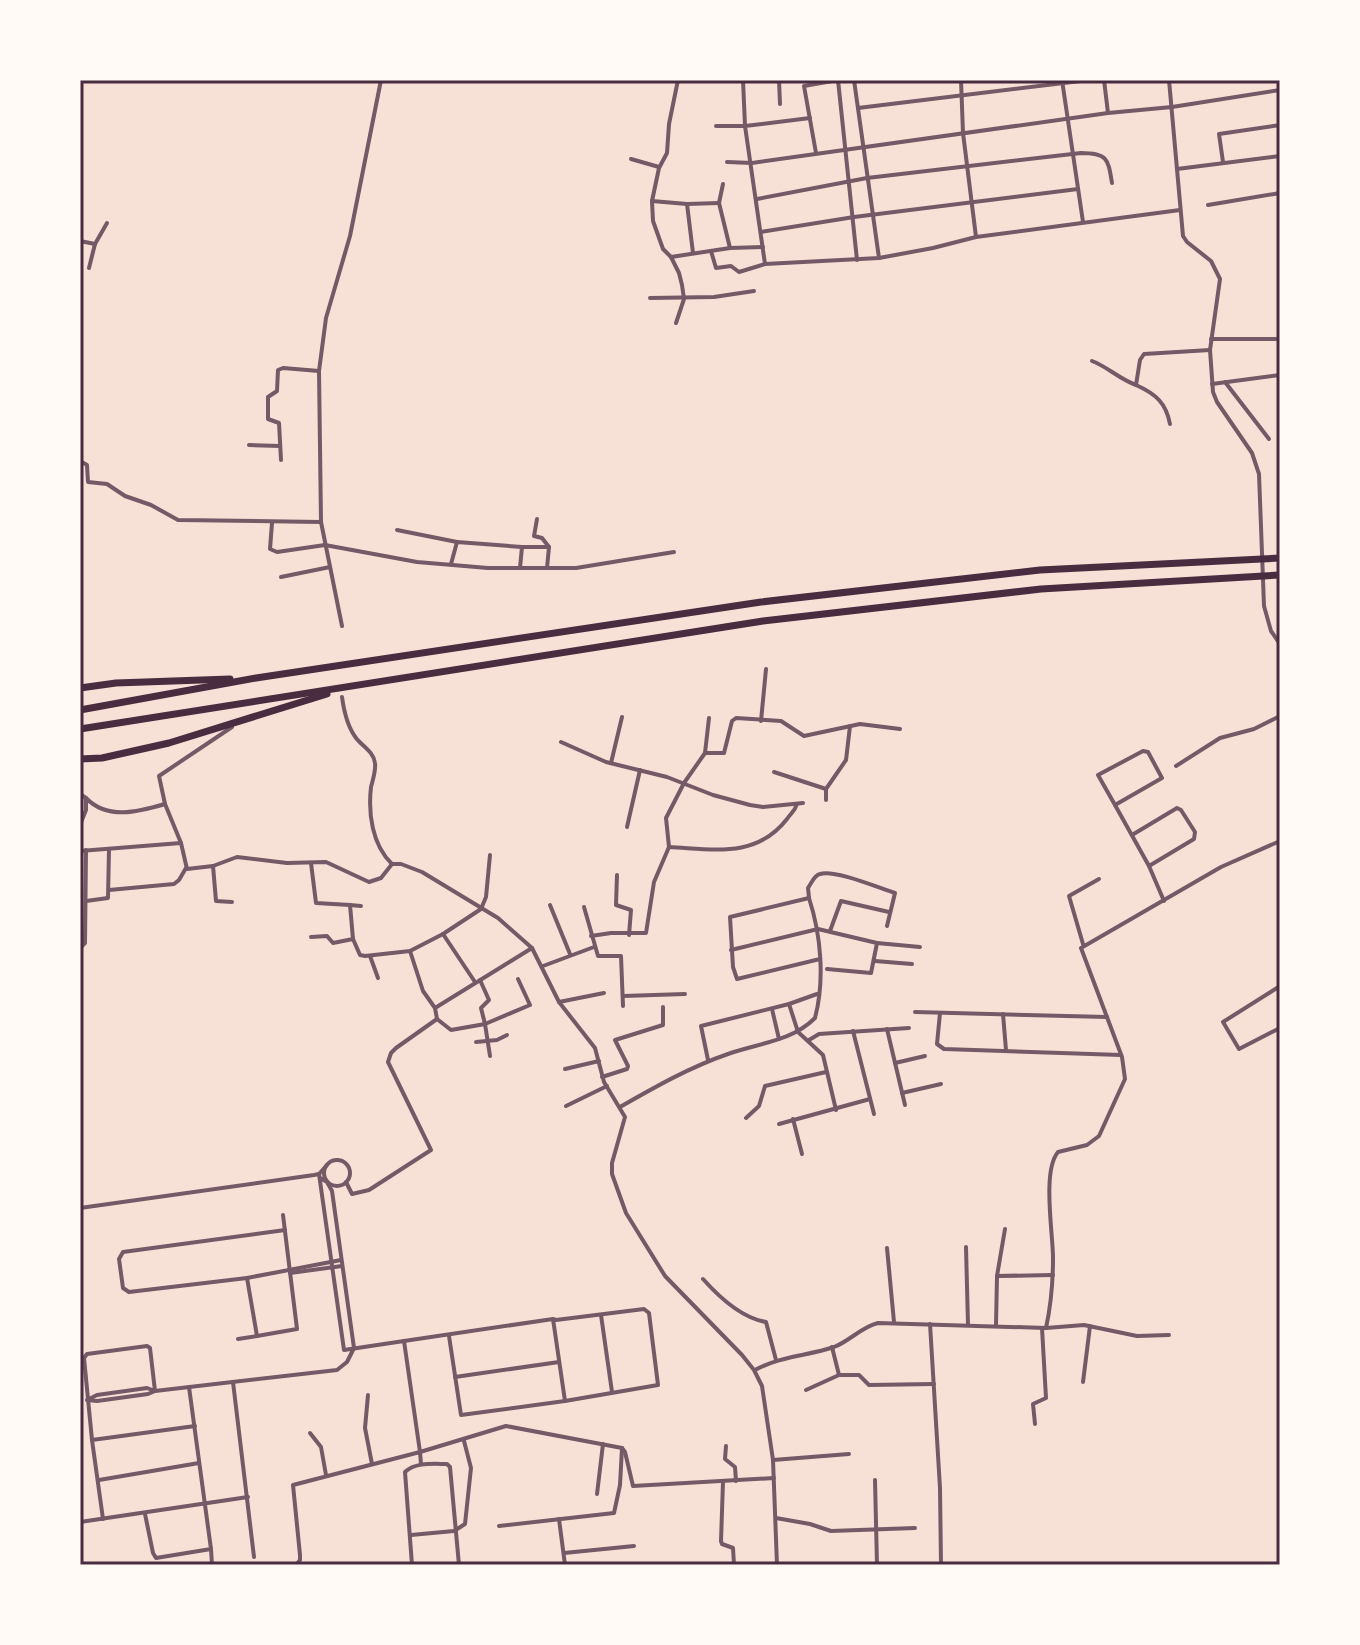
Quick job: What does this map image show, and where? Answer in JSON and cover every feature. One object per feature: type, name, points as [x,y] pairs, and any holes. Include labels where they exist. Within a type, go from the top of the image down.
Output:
[{"type":"highway","points":[[80,710],[256,678],[761,602],[1040,570],[1280,558]]},
{"type":"highway","points":[[80,729],[342,692],[763,621],[1041,589],[1280,575]]},
{"type":"highway","points":[[80,688],[116,683],[256,678]]},
{"type":"highway","points":[[80,759],[102,758],[156,746],[342,692]]},
{"type":"street","points":[[342,626],[321,522],[319,371],[326,318],[350,236],[381,80]]},
{"type":"street","points":[[676,323],[684,299],[679,273],[663,249],[653,221],[652,201],[659,168],[667,153],[678,80]]},
{"type":"street","points":[[743,80],[745,126],[765,264]]},
{"type":"street","points":[[779,80],[780,104]]},
{"type":"street","points":[[816,153],[805,85],[839,80],[857,260]]},
{"type":"street","points":[[854,80],[879,258]]},
{"type":"street","points":[[961,80],[966,166],[976,237]]},
{"type":"street","points":[[858,108],[1089,80]]},
{"type":"street","points":[[1104,80],[1108,113]]},
{"type":"street","points":[[1169,80],[1184,238],[1211,261],[1220,279],[1210,350],[1212,384],[1217,402],[1252,453],[1259,474],[1264,606],[1271,631],[1280,644]]},
{"type":"street","points":[[1063,82],[1083,222]]},
{"type":"street","points":[[727,162],[752,163],[1280,90]]},
{"type":"street","points":[[716,126],[745,126],[810,118]]},
{"type":"street","points":[[1223,163],[1219,134],[1280,125]]},
{"type":"street","points":[[757,199],[867,178],[1090,153],[1108,160],[1112,183]]},
{"type":"street","points":[[1177,169],[1280,156]]},
{"type":"street","points":[[631,159],[659,168]]},
{"type":"street","points":[[723,184],[719,203],[730,248]]},
{"type":"street","points":[[761,232],[1078,189]]},
{"type":"street","points":[[1208,205],[1280,193]]},
{"type":"street","points":[[652,201],[719,203]]},
{"type":"street","points":[[687,204],[693,253]]},
{"type":"street","points":[[711,251],[716,268],[731,266],[739,272],[765,264],[879,258],[976,237],[1180,210]]},
{"type":"street","points":[[89,268],[95,244],[107,223]]},
{"type":"street","points":[[80,241],[95,244]]},
{"type":"street","points":[[671,257],[730,248],[763,247]]},
{"type":"street","points":[[650,298],[684,299],[754,291]]},
{"type":"street","points":[[1211,339],[1279,339]]},
{"type":"street","points":[[1136,385],[1144,354],[1210,350]]},
{"type":"street","points":[[1092,361],[1162,402],[1168,410],[1170,424]]},
{"type":"street","points":[[281,460],[279,423],[268,419],[268,397],[277,391],[278,370],[319,371]]},
{"type":"street","points":[[1212,384],[1280,375]]},
{"type":"street","points":[[1225,382],[1269,439]]},
{"type":"street","points":[[249,445],[280,446]]},
{"type":"street","points":[[80,461],[87,465],[88,482],[107,484],[173,519],[321,522]]},
{"type":"street","points":[[537,519],[534,536],[542,538],[549,547],[547,568]]},
{"type":"street","points":[[272,523],[269,545],[272,551],[325,545],[417,562],[488,568],[576,568],[674,552]]},
{"type":"street","points":[[397,530],[457,542],[549,547]]},
{"type":"street","points":[[451,564],[457,542]]},
{"type":"street","points":[[520,568],[522,547]]},
{"type":"street","points":[[281,577],[330,567]]},
{"type":"street","points":[[761,721],[766,669]]},
{"type":"street","points":[[342,692],[346,719],[355,737],[375,761],[370,813],[381,851],[392,864],[422,872],[515,931],[532,948],[559,1002],[592,1044],[602,1077],[625,1121],[612,1163],[612,1174],[626,1213],[665,1276],[754,1370],[762,1386],[773,1460],[777,1565]]},
{"type":"street","points":[[1176,766],[1220,738],[1254,729],[1280,716]]},
{"type":"street","points":[[611,763],[622,717]]},
{"type":"street","points":[[591,936],[646,933],[654,882],[669,847],[666,818],[684,783],[705,753],[709,718]]},
{"type":"street","points":[[705,753],[724,753],[733,719],[781,721],[804,736],[860,724],[900,729]]},
{"type":"street","points":[[109,890],[174,884],[186,868],[181,842],[165,804],[159,776],[237,723]]},
{"type":"street","points":[[826,800],[826,789],[846,760],[850,726]]},
{"type":"street","points":[[561,742],[611,763],[684,783],[713,795],[757,806],[800,803],[776,834],[746,848],[669,847]]},
{"type":"street","points":[[1115,805],[1162,778],[1147,751],[1098,775],[1149,866],[1164,901]]},
{"type":"street","points":[[627,827],[640,770]]},
{"type":"street","points":[[774,772],[826,789]]},
{"type":"street","points":[[80,794],[97,809],[109,812],[132,812],[165,804]]},
{"type":"street","points":[[80,825],[86,810],[86,798]]},
{"type":"street","points":[[1132,835],[1177,808],[1195,832],[1194,839],[1149,866]]},
{"type":"street","points":[[1083,944],[1221,867],[1280,841]]},
{"type":"street","points":[[80,948],[85,943],[83,851],[181,842]]},
{"type":"street","points":[[86,901],[106,900],[109,890],[109,849]]},
{"type":"street","points":[[350,905],[353,939],[360,955],[410,951],[481,909],[486,897],[490,855]]},
{"type":"street","points":[[186,868],[213,866],[237,857],[287,863],[326,862],[369,882],[381,878],[392,864]]},
{"type":"street","points":[[311,863],[316,903],[361,906]]},
{"type":"street","points":[[213,866],[216,901],[232,902]]},
{"type":"street","points":[[620,1107],[674,1076],[708,1061],[799,1033],[815,1018],[819,929],[808,888],[816,876],[822,873],[839,876],[895,893],[887,926]]},
{"type":"street","points":[[617,875],[616,905],[631,910],[629,935]]},
{"type":"street","points":[[1035,1424],[1033,1404],[1046,1398],[1044,1328],[1053,1275],[1053,1160],[1058,1152],[1091,1143],[1103,1130],[1125,1079],[1121,1055],[1082,956],[1083,944],[1069,896],[1099,879]]},
{"type":"street","points":[[809,898],[730,917],[731,950],[737,979],[820,959]]},
{"type":"street","points":[[829,931],[841,901],[890,912]]},
{"type":"street","points":[[550,905],[570,954]]},
{"type":"street","points":[[584,907],[594,947],[600,957],[621,956],[623,1006]]},
{"type":"street","points":[[731,950],[819,929],[877,943],[920,947]]},
{"type":"street","points":[[443,934],[489,1000],[481,1008],[490,1056]]},
{"type":"street","points":[[311,937],[327,936],[333,943],[353,939]]},
{"type":"street","points":[[827,969],[871,973],[877,943]]},
{"type":"street","points":[[543,966],[594,947]]},
{"type":"street","points":[[435,1008],[532,948]]},
{"type":"street","points":[[410,951],[423,991],[435,1008],[437,1019],[451,1030],[485,1024],[528,1007],[530,1002],[518,979]]},
{"type":"street","points":[[370,956],[378,978]]},
{"type":"street","points":[[875,961],[912,964]]},
{"type":"street","points":[[1280,986],[1223,1022],[1239,1049],[1280,1028]]},
{"type":"street","points":[[559,1002],[604,993]]},
{"type":"street","points":[[708,1061],[701,1026],[772,1009],[818,993]]},
{"type":"street","points":[[623,996],[685,994]]},
{"type":"street","points":[[789,1004],[799,1033],[821,1052],[836,1110]]},
{"type":"street","points":[[602,1077],[628,1066],[615,1040],[663,1025],[663,1007]]},
{"type":"street","points":[[772,1009],[779,1039]]},
{"type":"street","points":[[915,1012],[1107,1017]]},
{"type":"street","points":[[940,1013],[937,1044],[941,1048],[1121,1055]]},
{"type":"street","points":[[1003,1014],[1006,1050]]},
{"type":"street","points":[[346,1182],[352,1194],[369,1190],[431,1149],[388,1062],[396,1048],[437,1019]]},
{"type":"street","points":[[808,1040],[819,1034],[909,1028]]},
{"type":"street","points":[[887,1029],[905,1105]]},
{"type":"street","points":[[853,1031],[874,1114]]},
{"type":"street","points":[[476,1042],[507,1035]]},
{"type":"street","points":[[895,1063],[925,1056]]},
{"type":"street","points":[[565,1069],[599,1061]]},
{"type":"street","points":[[746,1118],[759,1106],[765,1086],[826,1072]]},
{"type":"street","points":[[902,1093],[941,1084]]},
{"type":"street","points":[[566,1106],[607,1086]]},
{"type":"street","points":[[779,1124],[870,1099]]},
{"type":"street","points":[[793,1119],[802,1154]]},
{"type":"street","points":[[80,1208],[319,1176],[339,1186],[346,1182],[349,1174],[345,1163],[338,1160],[327,1165],[319,1176],[344,1350],[349,1357]]},
{"type":"street","points":[[87,1400],[97,1395],[147,1388],[155,1391],[337,1370],[354,1348],[332,1191],[324,1175],[327,1165]]},
{"type":"street","points":[[238,1339],[297,1329],[283,1215]]},
{"type":"street","points":[[996,1325],[997,1276],[1005,1229]]},
{"type":"street","points":[[285,1230],[123,1252],[119,1256],[123,1288],[126,1292],[342,1263]]},
{"type":"street","points":[[966,1247],[968,1325]]},
{"type":"street","points":[[887,1248],[894,1322]]},
{"type":"street","points":[[997,1276],[1053,1275]]},
{"type":"street","points":[[247,1278],[257,1336]]},
{"type":"street","points":[[703,1279],[731,1305],[754,1319],[766,1322],[776,1360]]},
{"type":"street","points":[[344,1350],[553,1319],[647,1310],[659,1382],[656,1387],[463,1416],[460,1413],[449,1335]]},
{"type":"street","points":[[601,1314],[612,1392]]},
{"type":"street","points":[[553,1319],[565,1401]]},
{"type":"street","points":[[754,1370],[776,1360],[832,1347],[871,1324],[894,1322],[1044,1328],[1090,1326],[1137,1336],[1169,1335]]},
{"type":"street","points":[[930,1324],[941,1565]]},
{"type":"street","points":[[1083,1382],[1090,1326]]},
{"type":"street","points":[[404,1341],[422,1465]]},
{"type":"street","points":[[103,1519],[87,1400],[85,1356],[143,1346],[150,1348],[155,1391]]},
{"type":"street","points":[[832,1347],[839,1375]]},
{"type":"street","points":[[455,1377],[559,1362]]},
{"type":"street","points":[[806,1390],[839,1375],[859,1375],[869,1385],[934,1384]]},
{"type":"street","points":[[233,1382],[254,1557]]},
{"type":"street","points":[[189,1387],[212,1565]]},
{"type":"street","points":[[368,1395],[365,1428],[372,1464]]},
{"type":"street","points":[[92,1440],[195,1426]]},
{"type":"street","points":[[296,1565],[300,1555],[293,1485],[464,1441],[506,1426],[622,1448],[632,1483]]},
{"type":"street","points":[[310,1433],[321,1447],[326,1475]]},
{"type":"street","points":[[410,1535],[462,1529],[467,1519],[471,1468],[464,1441]]},
{"type":"street","points":[[597,1494],[603,1444]]},
{"type":"street","points":[[726,1446],[725,1459],[735,1467],[736,1481]]},
{"type":"street","points":[[499,1526],[614,1513],[620,1485],[622,1448]]},
{"type":"street","points":[[773,1460],[849,1454]]},
{"type":"street","points":[[99,1480],[200,1463]]},
{"type":"street","points":[[412,1565],[405,1472],[410,1467],[447,1464],[450,1467],[459,1565]]},
{"type":"street","points":[[620,1485],[627,1481],[633,1486],[774,1478]]},
{"type":"street","points":[[875,1480],[877,1565]]},
{"type":"street","points":[[723,1482],[721,1541],[733,1548],[734,1565]]},
{"type":"street","points":[[80,1522],[248,1497]]},
{"type":"street","points":[[145,1514],[156,1558],[211,1549]]},
{"type":"street","points":[[776,1518],[831,1531],[915,1528]]},
{"type":"street","points":[[559,1519],[565,1565]]},
{"type":"street","points":[[564,1553],[634,1546]]}]
